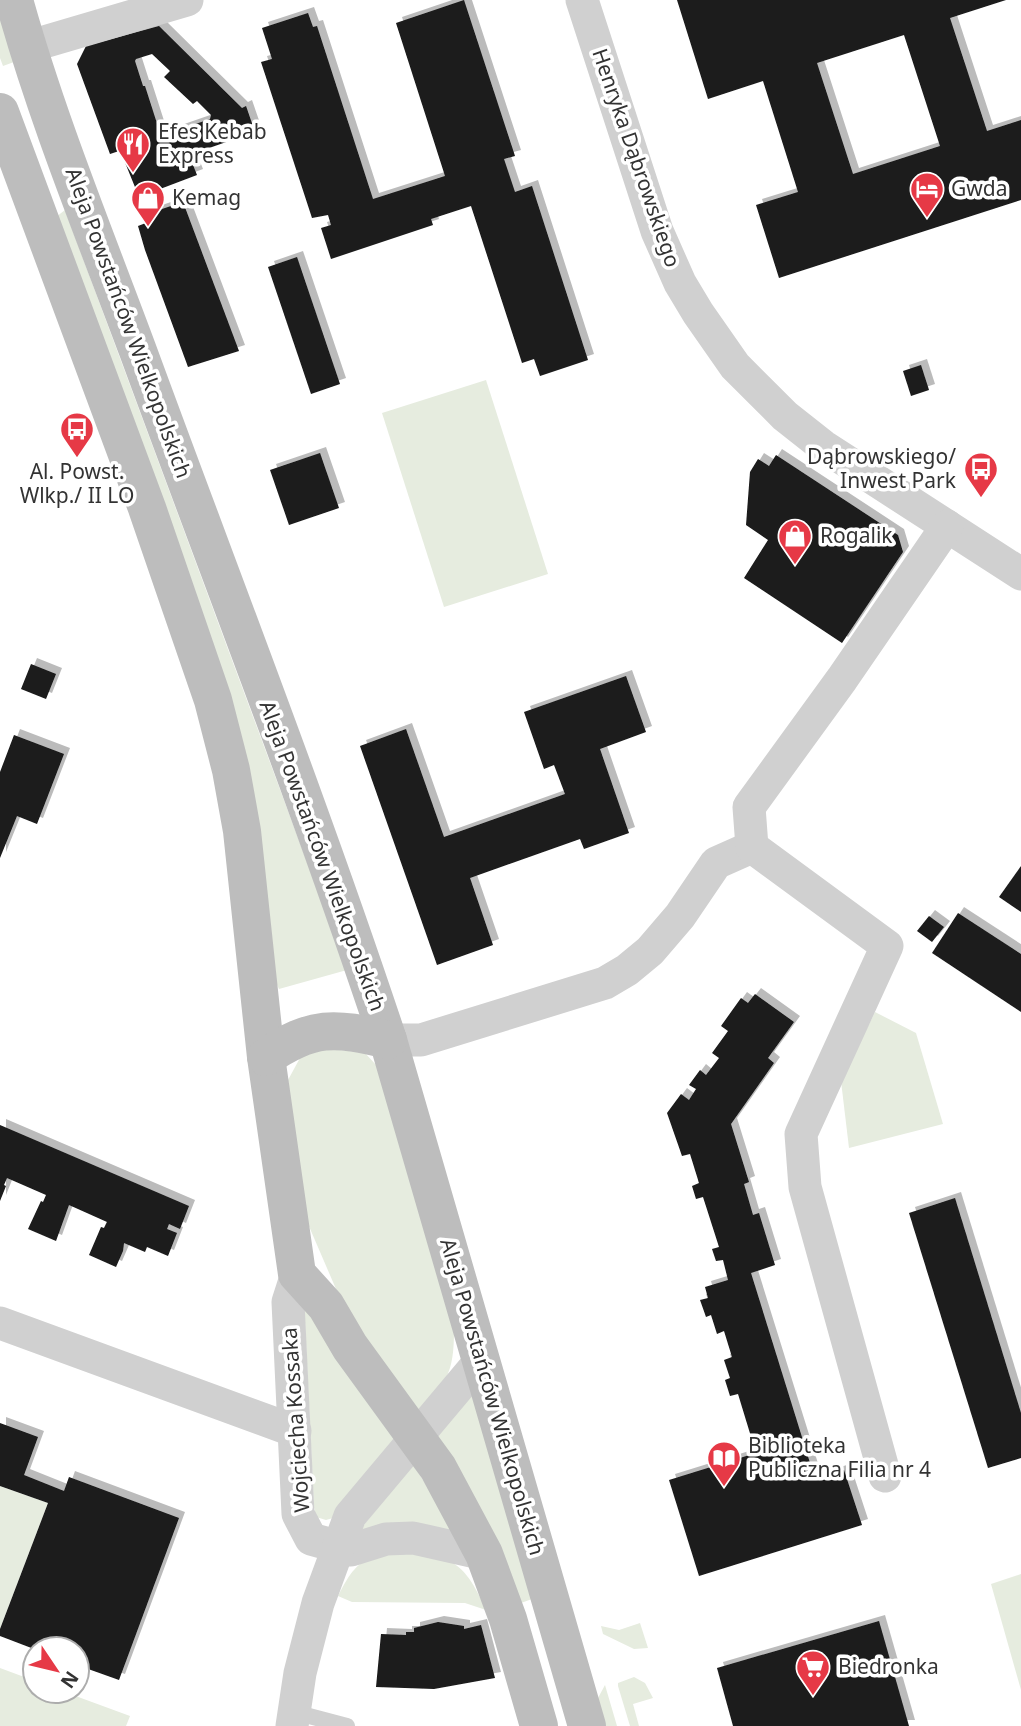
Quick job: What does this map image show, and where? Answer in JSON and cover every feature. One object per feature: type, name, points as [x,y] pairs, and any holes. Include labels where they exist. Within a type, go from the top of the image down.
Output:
[{"type":"main road","name":"Aleja Powstańców Wielkopolskich","points":[[14,0],[27,47],[326,862],[388,1040],[587,1726]]},
{"type":"main road","points":[[0,112],[147,508],[213,700],[231,771],[242,831],[266,1057],[296,1274],[326,1306],[350,1347],[438,1468],[484,1554],[508,1619],[539,1726]]},
{"type":"main road","points":[[266,1057],[290,1041],[318,1031],[351,1031],[388,1040]]},
{"type":"street","name":"Henryka Dąbrowskiego","points":[[582,0],[657,231],[680,283],[735,366],[785,416],[823,446],[1021,574]]},
{"type":"street","points":[[27,47],[166,3]]},
{"type":"street","points":[[885,1476],[805,1187],[801,1134],[887,946],[752,847],[749,807],[842,679],[947,526]]},
{"type":"street","points":[[388,1040],[421,1040],[605,983],[627,970],[650,951],[680,916],[716,863],[752,847]]},
{"type":"street","name":"Wojciecha Kossaka","points":[[296,1274],[288,1302],[298,1514],[311,1539],[337,1548]]},
{"type":"street","points":[[0,1324],[295,1431]]},
{"type":"street","points":[[293,1719],[306,1645],[350,1516],[481,1360]]},
{"type":"street","points":[[337,1548],[351,1550],[386,1539],[399,1538],[427,1540],[484,1554]]},
{"type":"lane","points":[[293,1719],[347,1726]]},
{"type":"shaded area","points":[[0,15],[14,62],[3,66],[0,58]]},
{"type":"shaded area","points":[[65,210],[347,970],[279,989],[275,981],[56,217]]},
{"type":"shaded area","points":[[486,380],[548,574],[444,607],[382,413]]},
{"type":"shaded area","points":[[875,1012],[916,1033],[943,1124],[849,1148],[841,1081]]},
{"type":"shaded area","points":[[316,1047],[365,1053],[377,1066],[454,1330],[447,1376],[421,1414],[380,1361],[336,1289],[305,1217],[288,1080],[300,1058]]},
{"type":"shaded area","points":[[304,1301],[397,1440],[333,1518],[326,1520],[316,1517],[314,1507]]},
{"type":"shaded area","points":[[473,1392],[532,1599],[521,1603],[437,1437]]},
{"type":"shaded area","points":[[413,1464],[457,1535],[355,1536]]},
{"type":"shaded area","points":[[0,1486],[48,1503],[0,1629]]},
{"type":"shaded area","points":[[380,1551],[433,1556],[457,1565],[467,1575],[486,1610],[465,1603],[352,1602],[338,1596],[354,1569]]},
{"type":"shaded area","points":[[1021,1574],[1021,1690],[991,1584]]},
{"type":"shaded area","points":[[640,1623],[648,1648],[634,1649],[603,1634],[601,1626],[619,1630]]},
{"type":"shaded area","points":[[0,1668],[21,1676],[21,1705],[91,1705],[91,1702],[130,1716],[126,1726],[0,1726]]},
{"type":"shaded area","points":[[634,1677],[645,1683],[653,1698],[633,1704],[639,1726],[630,1726],[618,1686],[618,1683]]},
{"type":"shaded area","points":[[605,1685],[617,1726],[605,1726],[598,1698]]},
{"type":"building","points":[[464,0],[515,156],[504,159],[515,192],[532,186],[588,360],[540,376],[534,359],[522,363],[471,206],[431,219],[433,225],[331,259],[321,228],[331,225],[328,215],[312,218],[261,62],[272,59],[262,28],[308,13],[313,27],[317,26],[373,199],[445,176],[396,23]]},
{"type":"building","points":[[677,0],[1006,0],[950,18],[987,131],[1021,120],[1021,200],[779,278],[756,205],[798,192],[763,81],[708,99]],"holes":[[[904,35],[940,146],[853,174],[817,63]]]},
{"type":"building","points":[[159,26],[242,108],[246,106],[255,132],[189,155],[197,175],[139,197],[124,160],[131,158],[128,148],[110,154],[77,64],[86,46]],"holes":[[[152,54],[170,71],[164,77],[193,104],[197,101],[211,115],[210,119],[161,136],[135,61]]]},
{"type":"building","points":[[183,202],[239,351],[188,367],[138,226],[151,221],[150,213]]},
{"type":"building","points":[[297,257],[340,384],[311,394],[268,267]]},
{"type":"building","points":[[921,365],[929,390],[911,396],[903,371]]},
{"type":"building","points":[[320,453],[339,508],[289,525],[270,470]]},
{"type":"building","points":[[776,455],[898,535],[903,552],[842,643],[744,578],[768,540],[746,525],[750,472],[758,459],[769,466]]},
{"type":"building","points":[[31,664],[56,674],[46,699],[21,689]]},
{"type":"building","points":[[626,676],[646,732],[600,749],[629,833],[584,849],[580,839],[470,878],[493,945],[437,965],[360,746],[406,729],[444,837],[565,794],[554,765],[544,769],[524,712]]},
{"type":"building","points":[[14,735],[64,754],[37,824],[17,816],[0,858],[0,772]]},
{"type":"building","points":[[1021,866],[1021,912],[999,897]]},
{"type":"building","points":[[958,913],[1021,954],[1021,1012],[932,953]]},
{"type":"building","points":[[929,916],[944,927],[932,942],[917,931]]},
{"type":"building","points":[[755,994],[794,1022],[768,1058],[774,1063],[731,1124],[749,1182],[744,1184],[753,1215],[759,1213],[775,1265],[751,1273],[815,1479],[844,1470],[862,1525],[699,1576],[669,1480],[756,1453],[738,1394],[730,1396],[725,1380],[730,1378],[724,1360],[732,1357],[724,1331],[717,1334],[711,1315],[706,1317],[700,1300],[708,1298],[705,1287],[728,1280],[723,1260],[716,1261],[712,1249],[719,1247],[703,1197],[696,1199],[692,1186],[699,1183],[690,1154],[682,1156],[667,1113],[681,1094],[689,1100],[696,1089],[689,1085],[700,1070],[706,1075],[719,1058],[712,1053],[728,1031],[721,1026],[741,998],[748,1003]]},
{"type":"building","points":[[0,1125],[189,1206],[180,1229],[169,1224],[167,1229],[177,1233],[168,1256],[147,1247],[145,1252],[124,1243],[116,1267],[89,1255],[101,1227],[104,1228],[107,1222],[69,1205],[56,1241],[28,1229],[46,1195],[7,1178],[0,1201]]},
{"type":"building","points":[[955,1198],[1021,1413],[1021,1458],[988,1468],[909,1213]]},
{"type":"building","points":[[0,1423],[38,1437],[24,1475],[64,1491],[69,1477],[179,1518],[119,1680],[91,1670],[91,1635],[21,1635],[21,1644],[0,1636],[0,1629],[48,1503],[0,1486]]},
{"type":"building","name":"Biedronka","points":[[879,1621],[909,1726],[733,1726],[717,1668]]},
{"type":"building","points":[[438,1622],[464,1626],[464,1629],[481,1625],[495,1678],[434,1689],[376,1687],[381,1634],[406,1635],[406,1632],[414,1632],[414,1628]]},
{"type":"place","name":"Efes Kebab Express","points":[[133,174]]},
{"type":"place","name":"Gwda","points":[[927,219]]},
{"type":"place","name":"Kemag","points":[[148,228]]},
{"type":"place","name":"Al. Powst. Wlkp./ II LO","points":[[77,459]]},
{"type":"place","name":"Dąbrowskiego/ Inwest Park","points":[[981,499]]},
{"type":"place","name":"Rogalik","points":[[795,566]]},
{"type":"place","name":"Biblioteka Publiczna Filia nr 4","points":[[724,1488]]},
{"type":"place","name":"Biedronka","points":[[813,1697]]}]
